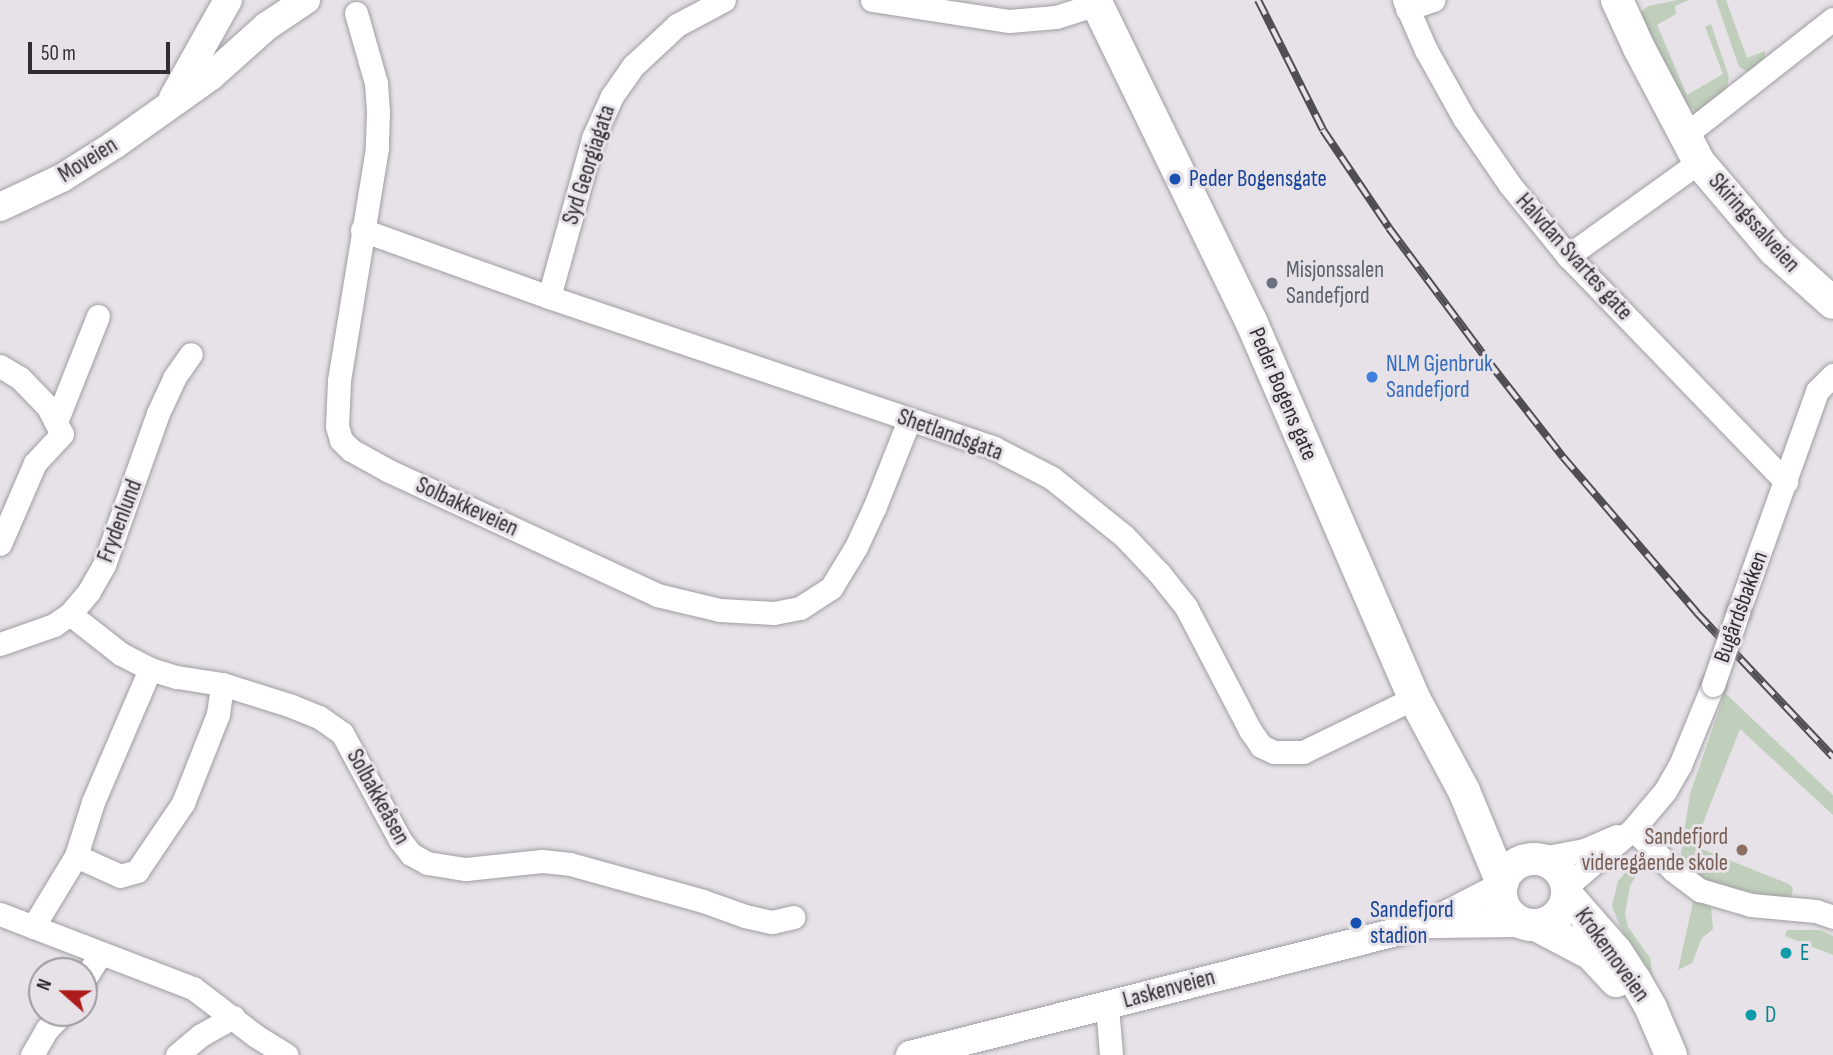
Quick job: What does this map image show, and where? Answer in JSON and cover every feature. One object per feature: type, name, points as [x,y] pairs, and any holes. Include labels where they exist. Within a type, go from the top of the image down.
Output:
[{"type":"main road","name":"Skiringssalveien","points":[[1617,0],[1692,148],[1774,250],[1833,303]]},
{"type":"main road","name":"Peder Bogens gate","points":[[1096,2],[1251,321],[1414,698],[1464,791],[1502,884]]},
{"type":"main road","name":"Peder Bogens gate","points":[[1464,791],[1502,832],[1535,858]]},
{"type":"main road","points":[[1535,858],[1557,867],[1567,891],[1559,913],[1549,921],[1529,924],[1512,916],[1504,905],[1502,884],[1515,865],[1535,858]]},
{"type":"main road","name":"Krokemoveien","points":[[1567,891],[1611,945],[1635,980],[1651,1007],[1671,1055]]},
{"type":"main road","name":"Krokemoveien","points":[[1529,924],[1577,945],[1608,969],[1630,1002],[1655,1055]]},
{"type":"street","name":"Moveien","points":[[170,104],[228,0]]},
{"type":"street","name":"Moveien","points":[[0,207],[62,178],[211,76],[267,26],[306,0]]},
{"type":"street","name":"Syd Georgiagata","points":[[549,297],[593,138],[612,96],[633,66],[677,25],[724,0]]},
{"type":"street","points":[[872,0],[1009,21],[1056,18],[1096,2]]},
{"type":"street","points":[[1406,5],[1433,0]]},
{"type":"street","name":"Halvdan Svartes gate","points":[[1406,5],[1426,50],[1464,118],[1510,185],[1568,256],[1786,482]]},
{"type":"street","name":"Solbakkeveien","points":[[356,13],[376,83],[378,113],[377,148],[339,381],[337,426],[341,440],[351,450],[389,471],[657,595],[720,610],[774,613],[800,608],[831,588],[856,547],[909,420]]},
{"type":"street","points":[[1568,256],[1692,148],[1833,19]]},
{"type":"street","name":"Shetlandsgata","points":[[362,230],[549,297],[993,448],[1031,466],[1077,496],[1124,536],[1186,607],[1261,746],[1288,754],[1303,752],[1414,698]]},
{"type":"street","points":[[56,422],[98,316]]},
{"type":"street","name":"Frydenlund","points":[[0,644],[54,625],[70,614],[89,591],[104,565],[158,413],[174,378],[191,354]]},
{"type":"street","points":[[0,366],[27,385],[48,407],[62,434],[35,463],[0,544]]},
{"type":"street","name":"Bugårdsbakken","points":[[1567,891],[1631,830],[1665,791],[1680,765],[1713,685],[1817,391],[1833,375]]},
{"type":"street","name":"Solbakkeåsen","points":[[70,614],[121,654],[150,669],[177,677],[222,684],[319,717],[342,733],[400,840],[411,854],[427,863],[466,869],[542,861],[570,864],[703,901],[745,916],[772,922],[793,917]]},
{"type":"street","points":[[33,927],[76,856],[93,802],[150,669]]},
{"type":"street","points":[[76,856],[120,876],[137,871],[183,803],[218,714],[222,684]]},
{"type":"street","points":[[1631,830],[1673,870],[1700,890],[1751,905],[1816,911],[1833,917]]},
{"type":"street","name":"Bugårdsbakken","points":[[1535,858],[1584,849],[1631,830]]},
{"type":"street","name":"Laskenveien","points":[[910,1055],[1428,924],[1502,884]]},
{"type":"street","points":[[0,914],[193,988],[256,1036],[287,1055]]},
{"type":"street","name":"Laskenveien","points":[[1428,924],[1529,924]]},
{"type":"street","points":[[1107,1006],[1111,1055]]},
{"type":"street","points":[[177,1055],[201,1035],[233,1017]]},
{"type":"street","points":[[32,1055],[49,1027]]},
{"type":"green space","points":[[1689,0],[1675,6],[1676,14],[1657,25],[1687,95],[1723,74],[1705,27],[1711,24],[1729,77],[1726,90],[1697,112],[1685,104],[1639,14],[1648,6]]},
{"type":"green space","points":[[1716,0],[1726,0],[1747,58],[1765,51],[1764,62],[1749,72],[1739,67]]},
{"type":"green space","points":[[1725,693],[1833,795],[1833,815],[1740,729],[1694,846],[1789,884],[1793,888],[1791,898],[1782,899],[1703,881],[1683,867],[1680,859],[1690,794]]},
{"type":"green space","points":[[1640,856],[1643,864],[1630,886],[1625,914],[1628,927],[1650,958],[1653,976],[1621,929],[1612,906],[1618,881]]},
{"type":"green space","points":[[1694,898],[1711,907],[1713,929],[1702,938],[1692,963],[1678,970]]},
{"type":"green space","points":[[1787,930],[1820,930],[1833,936],[1833,955],[1785,936]]},
{"type":"railway","points":[[1258,0],[1323,130],[1389,228],[1488,361],[1563,457],[1697,613],[1833,757]]},
{"type":"place","name":"Peder Bogensgate","points":[[1175,179]]},
{"type":"place","name":"Misjonssalen Sandefjord","points":[[1272,283]]},
{"type":"place","name":"NLM Gjenbruk Sandefjord","points":[[1372,377]]},
{"type":"place","name":"Sandefjord videregående skole","points":[[1742,850]]},
{"type":"place","name":"Sandefjord stadion","points":[[1356,923]]},
{"type":"place","name":"E","points":[[1786,953]]},
{"type":"place","name":"D","points":[[1751,1015]]}]
